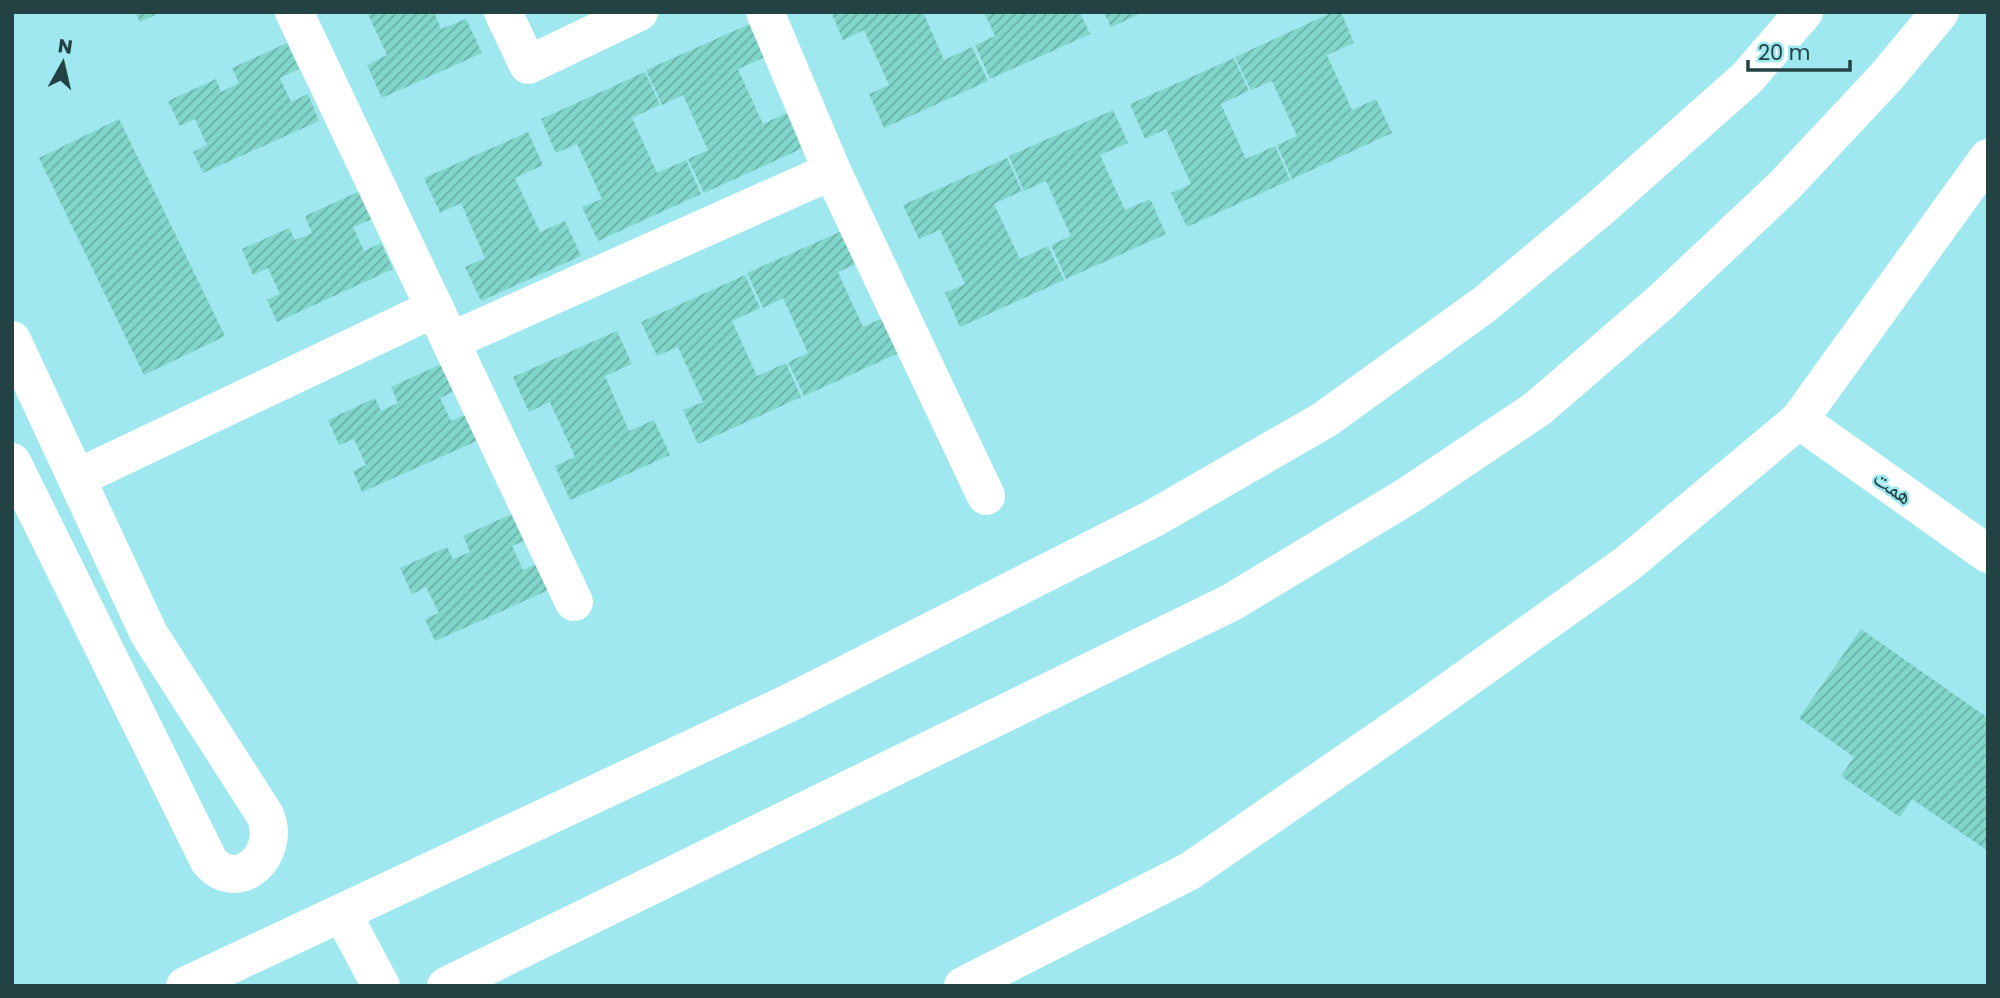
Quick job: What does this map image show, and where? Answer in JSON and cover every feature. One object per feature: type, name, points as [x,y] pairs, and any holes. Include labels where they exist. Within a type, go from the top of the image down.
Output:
[{"type":"street","points":[[294,12],[574,602]]},
{"type":"street","points":[[503,12],[528,65],[639,12]]},
{"type":"street","points":[[765,12],[832,171],[986,496]]},
{"type":"street","points":[[185,986],[801,697],[1154,518],[1324,420],[1485,304],[1598,210],[1746,78],[1804,12]]},
{"type":"street","points":[[446,986],[1232,602],[1409,495],[1537,409],[1661,302],[1784,186],[1886,77],[1940,12]]},
{"type":"street","points":[[963,986],[1190,870],[1421,711],[1627,564],[1799,420],[1988,158]]},
{"type":"street","points":[[450,341],[832,171]]},
{"type":"street","points":[[78,478],[435,307]]},
{"type":"street","points":[[12,340],[149,634],[265,815],[269,824],[269,841],[265,855],[256,865],[234,873],[222,871],[211,864],[23,513],[12,462]]},
{"type":"street","name":"همت","points":[[1799,420],[1988,554]]},
{"type":"street","points":[[342,913],[381,986]]},
{"type":"building","points":[[135,12],[161,12],[140,22]]},
{"type":"building","points":[[367,12],[434,12],[441,29],[466,19],[482,53],[382,98],[367,65],[387,55]]},
{"type":"building","points":[[831,12],[923,12],[944,60],[972,47],[988,81],[884,128],[869,94],[889,85],[864,30],[843,40]]},
{"type":"building","points":[[984,12],[1080,12],[1090,34],[990,79],[975,45],[995,36]]},
{"type":"building","points":[[1104,12],[1144,12],[1111,27]]},
{"type":"building","points":[[1333,12],[1341,12],[1354,43],[1327,55],[1352,110],[1376,99],[1392,133],[1292,179],[1277,145],[1297,136],[1272,81],[1251,90],[1235,57]]},
{"type":"building","points":[[750,24],[765,57],[738,69],[763,124],[787,113],[803,148],[704,193],[688,159],[708,150],[683,95],[662,105],[646,70]]},
{"type":"building","points":[[287,43],[299,69],[280,78],[291,102],[308,94],[319,121],[203,173],[193,152],[207,145],[195,119],[180,126],[168,101],[216,79],[221,92],[239,83],[232,68]]},
{"type":"building","points":[[1234,58],[1249,91],[1221,104],[1246,159],[1275,146],[1290,180],[1187,227],[1171,193],[1191,184],[1166,129],[1145,139],[1130,104]]},
{"type":"building","points":[[645,72],[660,105],[632,118],[657,173],[686,160],[701,194],[598,241],[582,207],[602,199],[577,144],[556,153],[541,119]]},
{"type":"building","points":[[1113,110],[1128,143],[1100,155],[1125,210],[1150,199],[1166,234],[1066,279],[1051,245],[1071,236],[1046,181],[1024,191],[1009,156]]},
{"type":"building","points":[[119,119],[225,336],[144,375],[39,158]]},
{"type":"building","points":[[528,132],[543,165],[515,178],[540,232],[565,221],[581,256],[481,301],[465,267],[485,258],[461,203],[440,213],[424,178]]},
{"type":"building","points":[[1007,158],[1022,191],[994,204],[1020,259],[1048,246],[1064,280],[960,327],[945,293],[965,284],[940,230],[919,239],[903,205]]},
{"type":"building","points":[[360,191],[372,219],[353,227],[364,251],[381,243],[393,269],[277,322],[267,300],[280,294],[268,268],[253,275],[242,249],[289,228],[295,240],[312,233],[305,216]]},
{"type":"building","points":[[851,227],[865,260],[838,272],[863,327],[888,316],[903,351],[804,396],[788,362],[808,353],[783,298],[763,308],[747,273]]},
{"type":"building","points":[[745,275],[760,308],[732,321],[757,376],[786,363],[801,397],[698,444],[683,410],[703,402],[678,347],[657,356],[641,322]]},
{"type":"building","points":[[617,331],[632,364],[605,376],[629,431],[654,420],[670,455],[570,500],[555,466],[575,457],[550,402],[529,412],[513,377]]},
{"type":"building","points":[[446,362],[459,389],[440,398],[451,421],[467,414],[479,440],[362,492],[353,471],[366,465],[354,439],[339,445],[328,420],[375,398],[381,411],[398,403],[391,387]]},
{"type":"building","points":[[518,511],[531,538],[512,546],[523,570],[539,563],[551,589],[435,641],[425,619],[439,613],[426,587],[412,594],[400,568],[447,547],[453,559],[470,552],[463,536]]},
{"type":"building","points":[[1861,629],[1988,718],[1988,851],[1912,799],[1900,817],[1841,776],[1854,757],[1799,718]]}]
